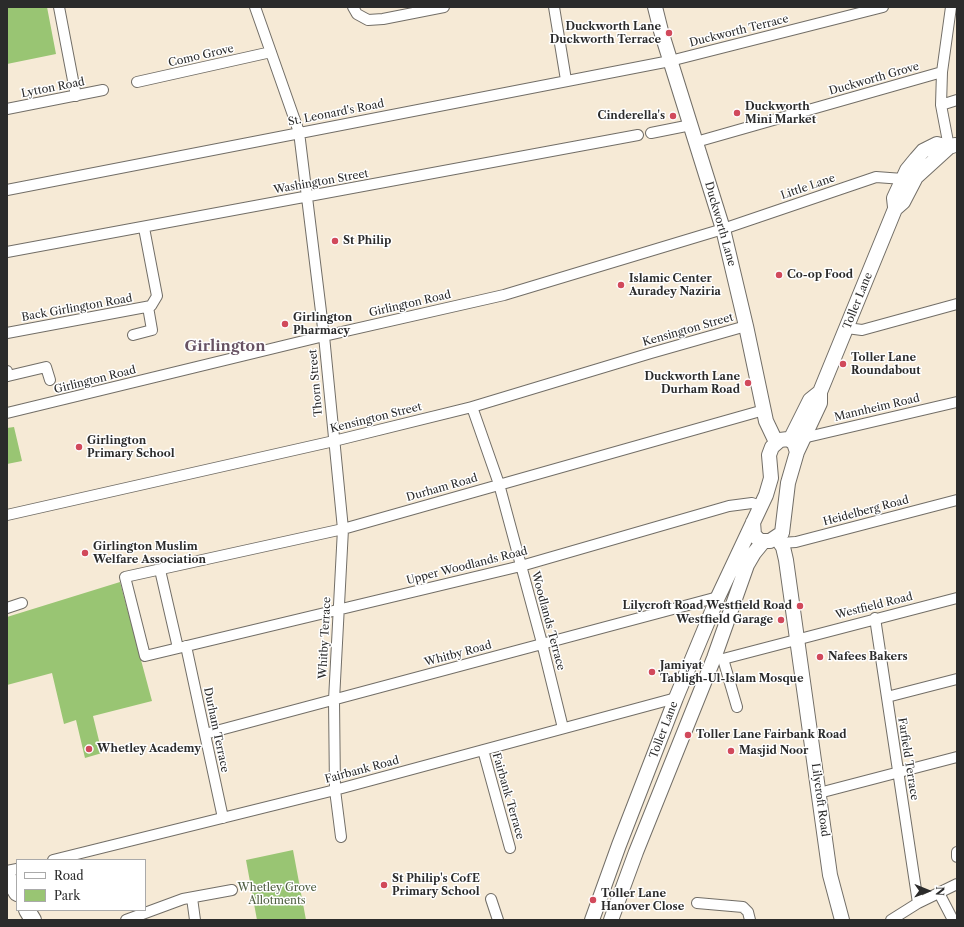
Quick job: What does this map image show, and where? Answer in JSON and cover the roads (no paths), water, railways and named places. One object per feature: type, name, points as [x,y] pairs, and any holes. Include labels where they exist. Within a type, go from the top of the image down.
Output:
[{"type":"main road","name":"Duckworth Lane","points":[[656,7],[670,61],[723,229],[769,429],[790,440]]},
{"type":"main road","name":"Toller Lane","points":[[592,920],[619,845],[676,698],[718,597],[770,485],[769,455],[772,447],[790,440],[810,400],[820,392],[895,209],[903,202],[905,186],[953,146]]},
{"type":"main road","name":"Toller Lane","points":[[611,920],[660,790],[696,702],[718,658],[733,603],[750,559],[774,541],[783,531],[786,491],[797,452],[795,444],[790,440]]},
{"type":"main road","points":[[753,522],[754,535],[758,540],[774,541]]},
{"type":"main road","name":"Lilycroft Road","points":[[774,541],[786,560],[830,875],[842,920]]},
{"type":"main road","points":[[718,597],[733,603]]},
{"type":"main road","points":[[676,698],[696,702]]},
{"type":"main road","points":[[643,784],[660,790]]},
{"type":"main road","points":[[619,845],[636,852]]},
{"type":"main road","points":[[7,876],[16,891]]},
{"type":"main road","points":[[28,911],[33,920]]},
{"type":"street","points":[[59,7],[76,96]]},
{"type":"street","name":"Thorn Street","points":[[255,7],[299,132],[324,336],[334,441]]},
{"type":"street","points":[[353,7],[357,14],[368,20],[383,19],[444,7]]},
{"type":"street","points":[[554,7],[566,80]]},
{"type":"street","name":"Duckworth Terrace","points":[[670,61],[883,7]]},
{"type":"street","points":[[951,7],[942,72],[941,105],[953,146]]},
{"type":"street","name":"Como Grove","points":[[137,82],[271,52]]},
{"type":"street","name":"St. Leonard's Road","points":[[7,190],[566,80],[670,61]]},
{"type":"street","name":"Duckworth Grove","points":[[696,142],[942,72]]},
{"type":"street","name":"Lytton Road","points":[[7,109],[103,90]]},
{"type":"street","points":[[941,105],[957,100]]},
{"type":"street","points":[[651,133],[691,125]]},
{"type":"street","name":"Washington Street","points":[[7,252],[144,228],[638,135]]},
{"type":"street","name":"Little Lane","points":[[723,229],[876,177],[888,176],[905,186]]},
{"type":"street","points":[[133,335],[152,330],[150,307],[158,296],[144,228]]},
{"type":"street","name":"Girlington Road","points":[[7,413],[324,336],[504,295],[723,229]]},
{"type":"street","points":[[847,328],[862,330],[957,304]]},
{"type":"street","name":"Back Girlington Road","points":[[7,332],[150,307]]},
{"type":"street","name":"Kensington Street","points":[[7,515],[334,441],[472,407],[746,326]]},
{"type":"street","points":[[7,370],[8,376],[46,367],[50,380]]},
{"type":"street","name":"Mannheim Road","points":[[790,440],[957,402]]},
{"type":"street","name":"Woodlands Terrace","points":[[472,407],[499,484],[542,643],[563,728]]},
{"type":"street","name":"Durham Road","points":[[145,656],[125,577],[344,529],[764,410]]},
{"type":"street","name":"Whitby Terrace","points":[[334,441],[344,529],[338,610],[334,700],[336,790],[341,837]]},
{"type":"street","name":"Heidelberg Road","points":[[774,541],[796,542],[957,500]]},
{"type":"street","name":"Upper Woodlands Road","points":[[145,656],[521,566],[729,506],[752,503],[760,506]]},
{"type":"street","name":"Durham Terrace","points":[[160,570],[205,734],[223,818]]},
{"type":"street","name":"Whitby Road","points":[[205,734],[718,597]]},
{"type":"street","name":"Westfield Road","points":[[718,658],[957,598]]},
{"type":"street","points":[[7,608],[22,603]]},
{"type":"street","name":"Farfield Terrace","points":[[875,618],[918,903]]},
{"type":"street","points":[[718,658],[737,708]]},
{"type":"street","points":[[887,697],[957,679]]},
{"type":"street","name":"Fairbank Road","points":[[57,859],[336,790],[676,698]]},
{"type":"street","name":"Fairbank Terrace","points":[[483,750],[510,848]]},
{"type":"street","points":[[819,793],[957,757]]},
{"type":"street","points":[[957,852],[957,857]]},
{"type":"street","points":[[891,920],[918,903],[957,884]]},
{"type":"street","points":[[126,920],[152,910],[192,898],[232,890]]},
{"type":"street","points":[[939,893],[953,920]]},
{"type":"street","points":[[192,898],[195,920]]},
{"type":"street","points":[[491,899],[498,920]]},
{"type":"street","points":[[697,903],[743,907],[748,912],[750,920]]},
{"type":"place","name":"Duckworth Lane Duckworth Terrace","points":[[669,33]]},
{"type":"place","name":"Duckworth Mini Market","points":[[737,113]]},
{"type":"place","name":"Cinderella's","points":[[673,116]]},
{"type":"place","name":"St Philip","points":[[335,241]]},
{"type":"place","name":"Co-op Food","points":[[779,275]]},
{"type":"place","name":"Islamic Center Auradey Naziria","points":[[621,285]]},
{"type":"place","name":"Girlington Pharmacy","points":[[285,324]]},
{"type":"place","name":"Toller Lane Roundabout","points":[[843,364]]},
{"type":"place","name":"Duckworth Lane Durham Road","points":[[748,383]]},
{"type":"place","name":"Girlington Primary School","points":[[79,447]]},
{"type":"place","name":"Girlington Muslim Welfare Association","points":[[85,553]]},
{"type":"place","name":"Lilycroft Road Westfield Road","points":[[800,606]]},
{"type":"place","name":"Westfield Garage","points":[[781,620]]},
{"type":"place","name":"Nafees Bakers","points":[[820,657]]},
{"type":"place","name":"Jamiyat Tabligh-Ul-Islam Mosque","points":[[652,672]]},
{"type":"place","name":"Toller Lane Fairbank Road","points":[[688,735]]},
{"type":"place","name":"Whetley Academy","points":[[89,749]]},
{"type":"place","name":"Masjid Noor","points":[[731,751]]},
{"type":"place","name":"St Philip's CofE Primary School","points":[[384,885]]},
{"type":"place","name":"Toller Lane Hanover Close","points":[[593,900]]},
{"type":"district","name":"Girlington","points":[[225,347]]},
{"type":"park label","name":"Whetley Grove Allotments","points":[[277,894]]}]
